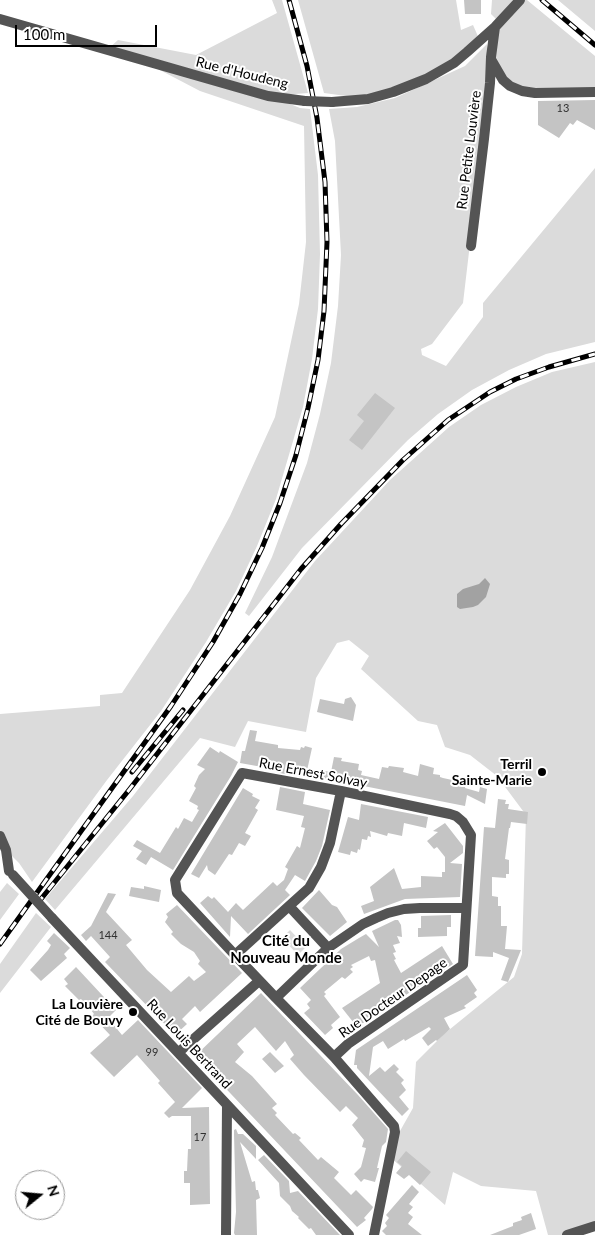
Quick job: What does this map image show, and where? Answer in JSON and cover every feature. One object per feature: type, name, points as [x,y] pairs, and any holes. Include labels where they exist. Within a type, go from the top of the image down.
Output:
[{"type":"street","name":"Rue d'Houdeng","points":[[0,19],[268,96],[305,101],[332,102],[368,99],[409,86],[454,62],[495,27],[520,0]]},
{"type":"street","name":"Rue Petite Louvière","points":[[471,246],[495,27]]},
{"type":"street","points":[[491,58],[501,77],[510,86],[522,91],[535,93],[595,92]]},
{"type":"street","name":"Rue Ernest Solvay","points":[[235,955],[177,893],[176,880],[242,773],[341,791],[456,816]]},
{"type":"street","points":[[341,791],[330,843],[321,867],[309,888],[235,955],[392,1121],[396,1132],[374,1235]]},
{"type":"street","name":"Rue Docteur Depage","points":[[334,1058],[348,1044],[463,966],[471,835],[463,822],[456,816]]},
{"type":"street","points":[[0,836],[6,850],[7,871]]},
{"type":"street","name":"Rue Louis Bertrand","points":[[7,871],[349,1235]]},
{"type":"street","points":[[289,906],[328,948]]},
{"type":"street","points":[[276,998],[328,948],[363,924],[388,913],[420,908],[466,908]]},
{"type":"street","points":[[179,1052],[259,981]]},
{"type":"street","points":[[226,1235],[227,1105]]},
{"type":"street","points":[[567,1235],[595,1226]]},
{"type":"shaded area","points":[[272,0],[282,0],[308,93],[270,96],[300,108],[310,109],[318,175],[320,254],[318,309],[312,359],[303,407],[276,499],[236,591],[206,642],[161,711],[107,780],[32,882],[19,863],[6,850],[0,836],[0,714],[100,706],[100,695],[122,693],[190,590],[230,516],[275,417],[299,304],[306,242],[304,126],[200,91],[135,57],[108,49],[118,40],[196,55],[277,13]]},
{"type":"shaded area","points":[[298,0],[456,0],[461,30],[473,25],[480,41],[454,63],[368,99],[324,93]]},
{"type":"shaded area","points":[[492,0],[527,0],[595,56],[595,92],[522,91],[494,67],[499,22],[491,14]]},
{"type":"shaded area","points":[[558,0],[595,0],[595,31]]},
{"type":"shaded area","points":[[487,44],[489,82],[463,303],[432,344],[421,349],[422,355],[446,366],[483,317],[483,303],[595,168],[595,342],[546,354],[509,370],[472,390],[438,414],[408,440],[302,548],[249,616],[245,613],[272,557],[307,463],[331,363],[338,306],[341,255],[335,141],[329,109],[357,107],[395,98],[465,66]]},
{"type":"shaded area","name":"Terril Sainte-Marie","points":[[595,362],[595,1226],[567,1235],[548,1235],[536,1191],[481,1186],[453,1172],[445,1205],[390,1157],[395,1132],[400,1131],[413,1108],[416,1062],[444,1034],[514,977],[522,954],[526,815],[497,776],[470,755],[445,747],[437,725],[418,721],[361,669],[369,656],[349,640],[337,643],[316,678],[306,732],[248,721],[235,747],[200,738],[55,910],[45,899],[133,796],[315,561],[390,480],[449,427],[481,405],[516,387],[552,372]]},
{"type":"shaded area","points":[[485,578],[490,584],[486,597],[473,607],[460,609],[457,607],[457,594],[463,589],[479,584]]},
{"type":"shaded area","points":[[7,883],[19,894],[0,920],[0,892]]},
{"type":"shaded area","points":[[36,913],[51,927],[0,993],[0,964]]},
{"type":"shaded area","points":[[290,930],[306,947],[298,955],[282,938]]},
{"type":"building","points":[[464,0],[481,0],[481,14],[465,14]]},
{"type":"building","points":[[595,100],[595,130],[577,120],[573,125],[570,123],[559,138],[538,125],[538,101]]},
{"type":"building","points":[[375,393],[395,408],[362,450],[349,440],[364,421],[357,415]]},
{"type":"building","points":[[351,697],[356,705],[353,721],[317,712],[320,699],[344,704],[345,699]]},
{"type":"building","points":[[250,730],[257,731],[255,741],[278,745],[278,748],[300,750],[301,747],[304,748],[305,746],[312,748],[306,775],[286,771],[285,774],[280,773],[281,767],[279,770],[240,763],[242,751],[245,751]]},
{"type":"building","points":[[210,747],[238,762],[173,870],[151,857],[146,865],[136,859],[142,851],[133,846],[137,840],[160,853],[176,827],[178,829],[184,818],[192,822],[199,810],[197,809],[198,806],[189,801],[196,788],[194,786],[199,775],[205,769],[197,765]]},
{"type":"building","points":[[334,757],[342,758],[341,761],[359,764],[358,770],[362,771],[361,775],[379,779],[382,767],[404,768],[403,772],[418,776],[420,764],[434,768],[433,774],[466,783],[465,788],[479,792],[480,787],[487,789],[485,804],[467,795],[465,806],[323,778],[325,771],[331,772]]},
{"type":"building","points":[[280,787],[305,792],[303,804],[330,810],[322,846],[305,881],[295,875],[285,890],[290,895],[248,934],[231,916],[230,937],[200,903],[208,896],[212,899],[214,897],[228,912],[236,903],[243,910],[273,882],[277,886],[284,880],[288,869],[285,867],[297,846],[300,848],[305,828],[301,827],[304,816],[276,810]]},
{"type":"building","points":[[243,788],[260,800],[255,808],[258,810],[245,833],[251,836],[245,846],[239,843],[232,855],[229,854],[215,875],[208,870],[207,865],[199,878],[191,874]]},
{"type":"building","points":[[498,799],[506,800],[505,804],[509,804],[508,809],[528,812],[527,824],[511,822],[509,828],[505,859],[509,860],[509,874],[506,874],[506,878],[492,877],[492,896],[498,897],[498,906],[501,906],[501,926],[507,926],[505,949],[521,950],[508,982],[501,980],[509,958],[493,952],[493,957],[475,956],[484,827],[495,828]]},
{"type":"building","points":[[361,804],[428,817],[426,828],[404,823],[402,836],[388,833],[387,836],[370,831],[371,837],[368,836],[367,840],[362,839],[360,850],[358,849],[357,853],[351,851],[350,855],[338,852],[348,817],[359,820]]},
{"type":"building","points":[[445,823],[463,846],[463,853],[450,863],[462,864],[460,897],[405,899],[364,914],[361,906],[374,901],[370,887],[394,868],[402,889],[421,887],[421,876],[442,877],[442,872],[445,872],[445,857],[437,847],[434,849],[427,841],[438,832],[433,831]]},
{"type":"building","points":[[144,886],[161,890],[159,902],[129,896],[131,887],[144,889]]},
{"type":"building","points":[[319,890],[332,905],[337,907],[347,922],[330,936],[302,908]]},
{"type":"building","points":[[108,893],[116,894],[106,912],[132,940],[126,945],[147,970],[171,992],[189,976],[194,981],[206,972],[198,964],[200,961],[194,952],[181,944],[171,934],[173,932],[165,922],[168,917],[166,914],[177,905],[242,973],[200,1012],[195,1006],[182,1019],[187,1024],[175,1035],[105,962],[110,957],[91,936],[86,941],[81,935],[91,926]]},
{"type":"building","points":[[451,915],[451,927],[447,927],[447,936],[418,937],[418,928],[421,928],[421,916]]},
{"type":"building","points":[[398,920],[401,925],[402,937],[397,936],[400,943],[393,945],[396,952],[393,953],[396,959],[394,960],[401,973],[442,946],[453,964],[357,1027],[342,1008],[380,983],[375,960],[371,961],[369,956],[351,965],[353,967],[350,969],[353,972],[345,979],[342,977],[324,992],[326,994],[324,996],[340,1017],[331,1025],[333,1028],[325,1035],[304,1013],[310,1008],[307,1004],[311,1000],[300,988],[341,949],[366,934],[379,947],[372,931]]},
{"type":"building","points":[[54,933],[70,948],[64,954],[67,958],[41,981],[30,970],[48,950],[51,945],[47,941]]},
{"type":"building","points":[[76,967],[116,1010],[108,1018],[122,1035],[138,1020],[202,1088],[182,1108],[209,1107],[210,1204],[190,1205],[190,1183],[184,1183],[184,1171],[187,1171],[188,1149],[191,1149],[191,1116],[172,1116],[169,1118],[164,1113],[175,1102],[158,1083],[160,1081],[137,1055],[114,1077],[90,1053],[110,1035],[92,1016],[94,1014],[88,1006],[65,986],[68,984],[64,979]]},
{"type":"building","points":[[467,975],[477,990],[474,993],[477,997],[464,1006],[466,1008],[444,1018],[450,1029],[437,1041],[428,1046],[422,1038],[431,1029],[429,1027],[388,1049],[383,1041],[373,1047],[369,1076],[380,1067],[385,1072],[394,1064],[399,1069],[396,1072],[404,1080],[401,1083],[406,1090],[399,1097],[409,1109],[402,1116],[357,1068],[357,1065],[354,1065],[356,1050]]},
{"type":"building","points":[[261,993],[388,1129],[386,1142],[382,1146],[375,1182],[364,1179],[361,1182],[354,1174],[361,1167],[366,1148],[362,1147],[364,1140],[352,1125],[358,1118],[346,1106],[340,1112],[304,1075],[290,1059],[294,1055],[285,1041],[276,1051],[255,1027],[237,1044],[244,1052],[235,1062],[252,1076],[277,1104],[272,1108],[277,1113],[275,1115],[293,1134],[295,1133],[301,1138],[299,1140],[318,1160],[321,1157],[339,1172],[334,1178],[351,1195],[356,1190],[373,1207],[364,1218],[366,1220],[357,1227],[195,1056]]},
{"type":"building","points":[[270,1052],[284,1066],[275,1073],[262,1059]]},
{"type":"building","points":[[236,1129],[238,1134],[243,1134],[256,1146],[256,1159],[240,1142],[252,1182],[255,1181],[256,1190],[258,1190],[260,1198],[256,1200],[257,1235],[235,1235],[234,1233],[236,1212],[234,1130]]},
{"type":"building","points":[[406,1151],[431,1172],[420,1185],[409,1175],[404,1179],[396,1173],[402,1166],[397,1162]]},
{"type":"building","points":[[264,1155],[289,1181],[290,1193],[298,1191],[340,1235],[316,1235],[311,1228],[309,1229],[298,1218],[280,1196],[279,1183],[258,1160]]},
{"type":"building","points":[[412,1185],[419,1192],[409,1204],[413,1207],[408,1213],[413,1217],[408,1224],[422,1235],[386,1235],[382,1231],[387,1226],[385,1223],[389,1218],[386,1215]]},
{"type":"building","points":[[531,1213],[536,1229],[519,1235],[490,1235],[513,1226],[513,1223],[522,1220],[521,1217]]},
{"type":"railway","points":[[0,944],[171,706],[213,642],[240,594],[262,548],[296,455],[318,360],[324,311],[327,242],[325,182],[317,118],[307,66],[289,0]]},
{"type":"railway","points":[[542,0],[595,45]]},
{"type":"railway","points":[[37,904],[129,790],[301,569],[341,524],[403,460],[448,420],[490,392],[516,379],[549,367],[595,354]]},
{"type":"railway","points":[[132,772],[183,710]]},
{"type":"place","name":"Terril Sainte-Marie","points":[[542,772]]},
{"type":"place","name":"La Louvière Cité de Bouvy","points":[[133,1012]]},
{"type":"district","name":"Cité du Nouveau Monde","points":[[286,950]]}]
